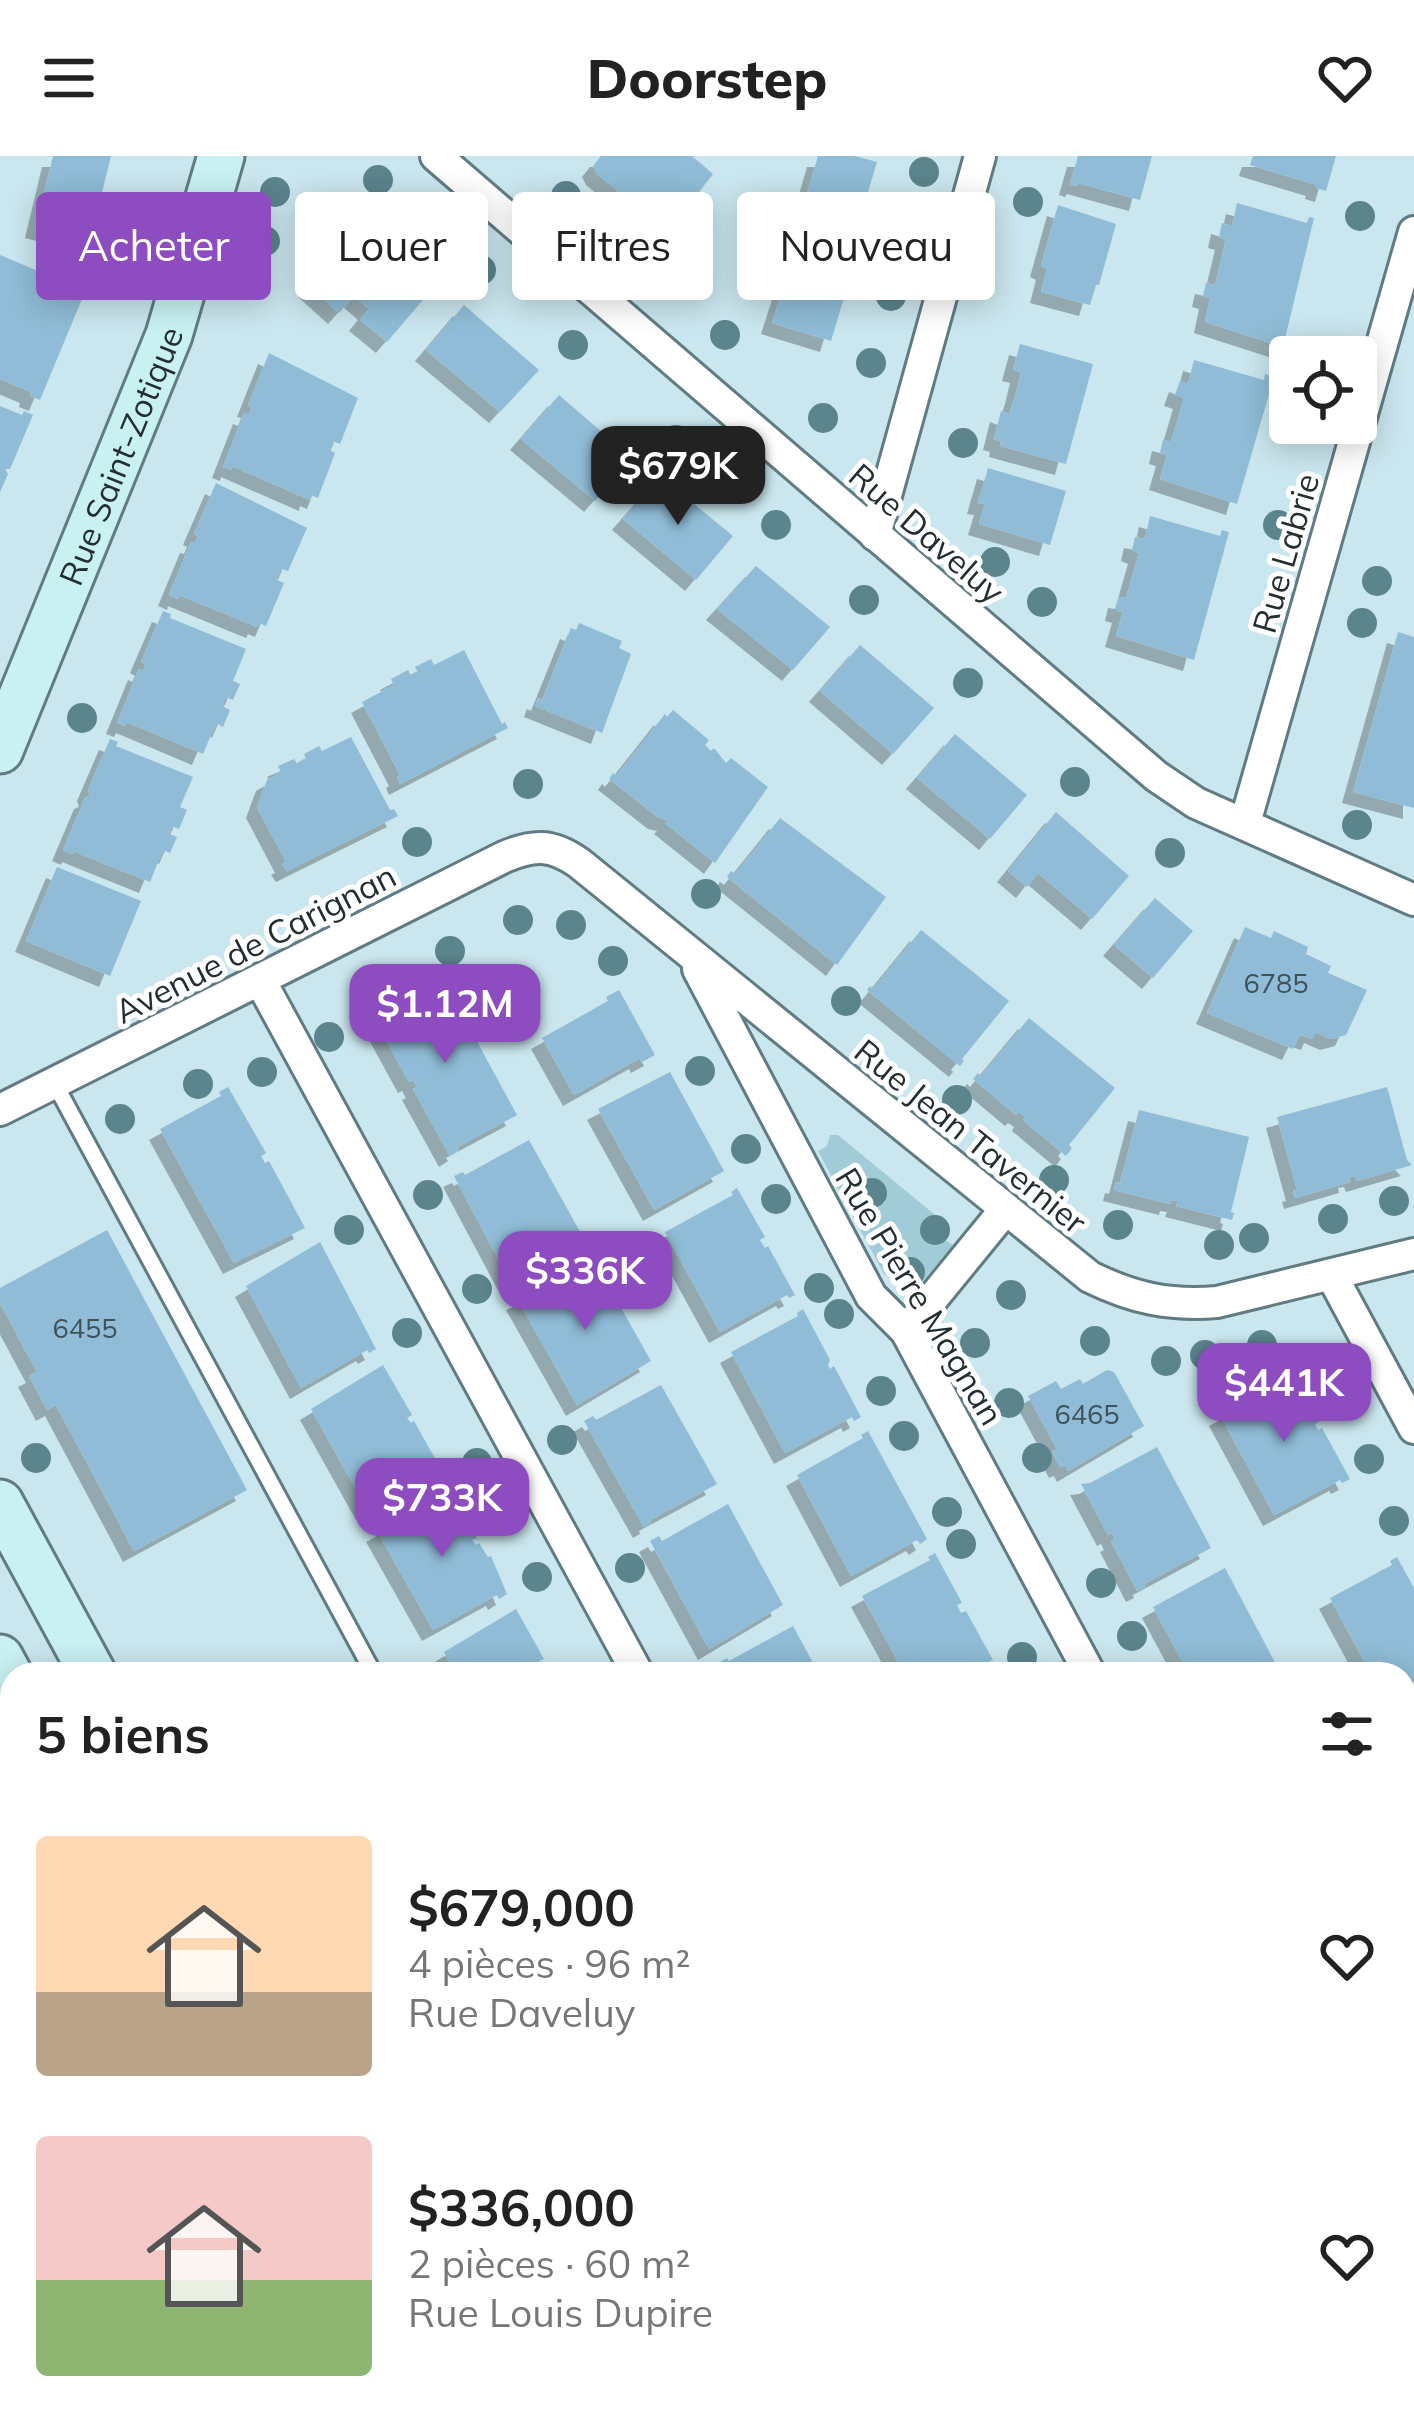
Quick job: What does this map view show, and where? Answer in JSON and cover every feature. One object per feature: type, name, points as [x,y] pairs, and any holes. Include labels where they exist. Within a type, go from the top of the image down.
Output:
[{"type":"street","name":"Rue Saint-Zotique","points":[[0,750],[169,334],[221,156]]},
{"type":"street","name":"Rue Daveluy","points":[[436,156],[1118,747],[1196,803],[1414,900]]},
{"type":"street","points":[[875,535],[980,156]]},
{"type":"street","name":"Rue Labrie","points":[[1245,824],[1403,308],[1414,232]]},
{"type":"street","name":"Rue Jean Tavernier","points":[[544,846],[579,863],[1004,1211],[1090,1277],[1126,1295],[1154,1302],[1217,1302],[1414,1254]]},
{"type":"street","name":"Avenue de Carignan","points":[[0,1110],[504,857],[544,846]]},
{"type":"street","name":"Rue Pierre Magnan","points":[[689,953],[871,1296],[906,1330],[1084,1662]]},
{"type":"street","points":[[261,982],[631,1662]]},
{"type":"street","points":[[906,1330],[1004,1211]]},
{"type":"street","points":[[1332,1276],[1414,1428]]},
{"type":"street","points":[[0,1503],[14,1564],[84,1662]]},
{"type":"lane","points":[[55,1084],[368,1662]]},
{"type":"shaded area","points":[[830,1135],[838,1135],[946,1224],[945,1240],[953,1245],[922,1282],[903,1286],[884,1274],[818,1151],[827,1146]]},
{"type":"building","points":[[53,156],[111,156],[102,192],[44,192]]},
{"type":"building","points":[[601,156],[692,156],[713,174],[699,192],[619,192],[593,166]]},
{"type":"building","points":[[818,156],[855,156],[877,162],[868,192],[808,192]]},
{"type":"building","points":[[1078,156],[1152,156],[1140,200],[1070,184]]},
{"type":"building","points":[[1253,156],[1336,156],[1326,191],[1250,165]]},
{"type":"building","points":[[1237,203],[1307,223],[1309,217],[1314,218],[1286,336],[1269,336],[1269,343],[1205,322],[1210,298],[1203,296],[1206,283],[1215,285],[1226,239],[1219,237],[1222,223],[1232,226]]},
{"type":"building","points":[[1058,205],[1116,224],[1090,305],[1041,292],[1047,269],[1041,266]]},
{"type":"building","points":[[0,255],[36,270],[36,300],[82,300],[40,400],[0,379]]},
{"type":"building","points":[[325,300],[350,300],[339,313]]},
{"type":"building","points":[[359,300],[423,300],[387,342],[360,320],[369,309]]},
{"type":"building","points":[[779,300],[843,300],[831,341],[772,323]]},
{"type":"building","points":[[464,305],[539,370],[500,412],[426,350]]},
{"type":"building","points":[[1020,344],[1093,364],[1066,464],[1000,446],[1001,441],[994,439],[1001,411],[1009,414],[1016,393],[1021,372],[1013,370]]},
{"type":"building","points":[[269,353],[358,398],[340,444],[333,441],[330,450],[335,453],[318,498],[311,495],[310,500],[232,466],[231,470],[223,467],[244,413],[249,415],[252,407],[248,406]]},
{"type":"building","points":[[1194,360],[1264,380],[1265,374],[1269,375],[1269,394],[1237,504],[1160,479],[1167,455],[1160,453],[1163,440],[1171,442],[1184,398],[1175,395],[1180,381],[1188,384]]},
{"type":"building","points":[[559,395],[632,458],[595,501],[521,439]]},
{"type":"building","points":[[0,406],[33,415],[10,469],[5,469],[8,474],[0,492]]},
{"type":"building","points":[[988,468],[1066,491],[1050,545],[979,524],[985,504],[978,503]]},
{"type":"building","points":[[660,476],[733,536],[696,580],[623,519]]},
{"type":"building","points":[[216,483],[307,528],[288,571],[282,569],[279,574],[277,580],[284,583],[266,626],[259,623],[257,627],[169,595],[191,542],[198,536],[194,534]]},
{"type":"building","points":[[1150,516],[1220,536],[1222,530],[1229,532],[1194,660],[1116,636],[1123,612],[1116,610],[1119,597],[1126,598],[1139,553],[1132,550],[1135,537],[1145,539]]},
{"type":"building","points":[[756,566],[830,627],[793,670],[717,609]]},
{"type":"building","points":[[163,611],[246,649],[233,681],[240,684],[233,700],[226,697],[222,706],[230,710],[223,727],[216,723],[203,754],[127,722],[125,726],[117,723],[139,669],[143,671],[146,665],[141,662]]},
{"type":"building","points":[[579,623],[622,641],[619,648],[631,654],[602,733],[535,706],[538,698],[542,700],[571,628],[576,630]]},
{"type":"building","points":[[1398,632],[1414,637],[1414,808],[1353,792]]},
{"type":"building","points":[[860,645],[934,708],[893,754],[820,691]]},
{"type":"building","points":[[464,650],[508,728],[400,784],[400,775],[362,702],[394,685],[391,679],[408,670],[411,676],[418,672],[415,667],[431,659],[434,665]]},
{"type":"building","points":[[673,710],[709,740],[705,745],[711,751],[714,748],[726,763],[731,758],[768,787],[715,863],[665,823],[668,820],[609,779]]},
{"type":"building","points":[[955,734],[1027,795],[990,839],[917,778]]},
{"type":"building","points":[[351,737],[390,810],[398,816],[287,871],[257,807],[267,780],[281,772],[278,766],[294,759],[297,764],[319,746],[322,751]]},
{"type":"building","points":[[110,739],[118,742],[116,746],[193,777],[180,807],[187,810],[179,829],[172,826],[169,834],[177,837],[170,853],[163,850],[150,882],[63,850],[90,796],[88,790]]},
{"type":"building","points":[[1056,812],[1129,876],[1092,919],[1038,873],[1027,887],[1008,871]]},
{"type":"building","points":[[780,818],[886,897],[837,965],[727,877],[731,871],[735,874]]},
{"type":"building","points":[[57,867],[141,901],[110,976],[26,941]]},
{"type":"building","points":[[1155,898],[1193,931],[1153,978],[1114,945]]},
{"type":"building","points":[[1245,927],[1271,938],[1274,931],[1308,947],[1306,954],[1331,966],[1328,973],[1367,990],[1346,1035],[1331,1039],[1315,1032],[1312,1039],[1300,1035],[1293,1049],[1207,1013]]},
{"type":"building","points":[[921,930],[1009,1001],[960,1066],[867,990],[873,989]]},
{"type":"building","points":[[444,981],[517,1115],[457,1147],[450,1156],[413,1089],[417,1087],[413,1080],[409,1082],[373,1016]]},
{"type":"building","points":[[619,990],[655,1055],[642,1062],[640,1058],[574,1095],[542,1038]]},
{"type":"building","points":[[1029,1018],[1115,1088],[1069,1145],[1072,1148],[1066,1156],[1023,1120],[1025,1116],[1016,1115],[973,1079],[978,1073],[981,1076]]},
{"type":"building","points":[[670,1072],[724,1171],[654,1210],[598,1109]]},
{"type":"building","points":[[228,1087],[266,1153],[261,1156],[265,1163],[269,1161],[305,1228],[234,1263],[160,1129],[221,1096],[219,1092]]},
{"type":"building","points":[[1387,1087],[1412,1165],[1357,1181],[1349,1177],[1350,1182],[1295,1198],[1293,1191],[1297,1190],[1277,1117]]},
{"type":"building","points":[[1139,1110],[1249,1137],[1232,1220],[1176,1206],[1178,1201],[1170,1204],[1114,1190],[1116,1182],[1120,1183]]},
{"type":"building","points":[[529,1140],[584,1239],[511,1283],[454,1176],[465,1175]]},
{"type":"building","points":[[737,1188],[765,1237],[760,1240],[795,1295],[720,1332],[665,1232],[733,1195]]},
{"type":"building","points":[[107,1230],[247,1490],[134,1551],[56,1405],[47,1410],[29,1376],[37,1372],[0,1303],[0,1288]]},
{"type":"building","points":[[320,1242],[376,1349],[301,1388],[246,1286]]},
{"type":"building","points":[[595,1262],[651,1361],[577,1405],[517,1299],[530,1297]]},
{"type":"building","points":[[803,1309],[830,1360],[830,1369],[834,1366],[861,1417],[854,1421],[852,1417],[785,1453],[731,1352]]},
{"type":"building","points":[[383,1365],[412,1415],[407,1418],[414,1421],[442,1471],[367,1509],[311,1409]]},
{"type":"building","points":[[1107,1370],[1114,1372],[1144,1426],[1068,1471],[1052,1452],[1057,1449],[1028,1396],[1056,1381],[1061,1389],[1080,1379],[1083,1384]]},
{"type":"building","points":[[1292,1371],[1319,1422],[1315,1424],[1318,1430],[1322,1428],[1350,1479],[1274,1515],[1220,1415],[1287,1379]]},
{"type":"building","points":[[661,1385],[717,1484],[644,1527],[584,1421],[593,1416],[596,1420]]},
{"type":"building","points":[[868,1431],[927,1539],[851,1576],[797,1475]]},
{"type":"building","points":[[1157,1447],[1211,1548],[1137,1591],[1111,1541],[1115,1539],[1112,1533],[1108,1535],[1081,1484]]},
{"type":"building","points":[[449,1487],[473,1521],[469,1523],[477,1538],[472,1540],[491,1556],[507,1594],[433,1630],[377,1531]]},
{"type":"building","points":[[728,1504],[783,1605],[709,1649],[650,1541],[659,1536],[662,1541]]},
{"type":"building","points":[[935,1553],[962,1603],[957,1605],[961,1613],[966,1611],[993,1660],[898,1662],[862,1596],[930,1560]]},
{"type":"building","points":[[1397,1557],[1414,1588],[1414,1662],[1365,1662],[1330,1598],[1392,1565],[1390,1561]]},
{"type":"building","points":[[1225,1568],[1275,1662],[1183,1662],[1153,1607]]},
{"type":"building","points":[[516,1609],[544,1659],[449,1662],[444,1652]]},
{"type":"building","points":[[793,1626],[812,1662],[720,1662]]}]
